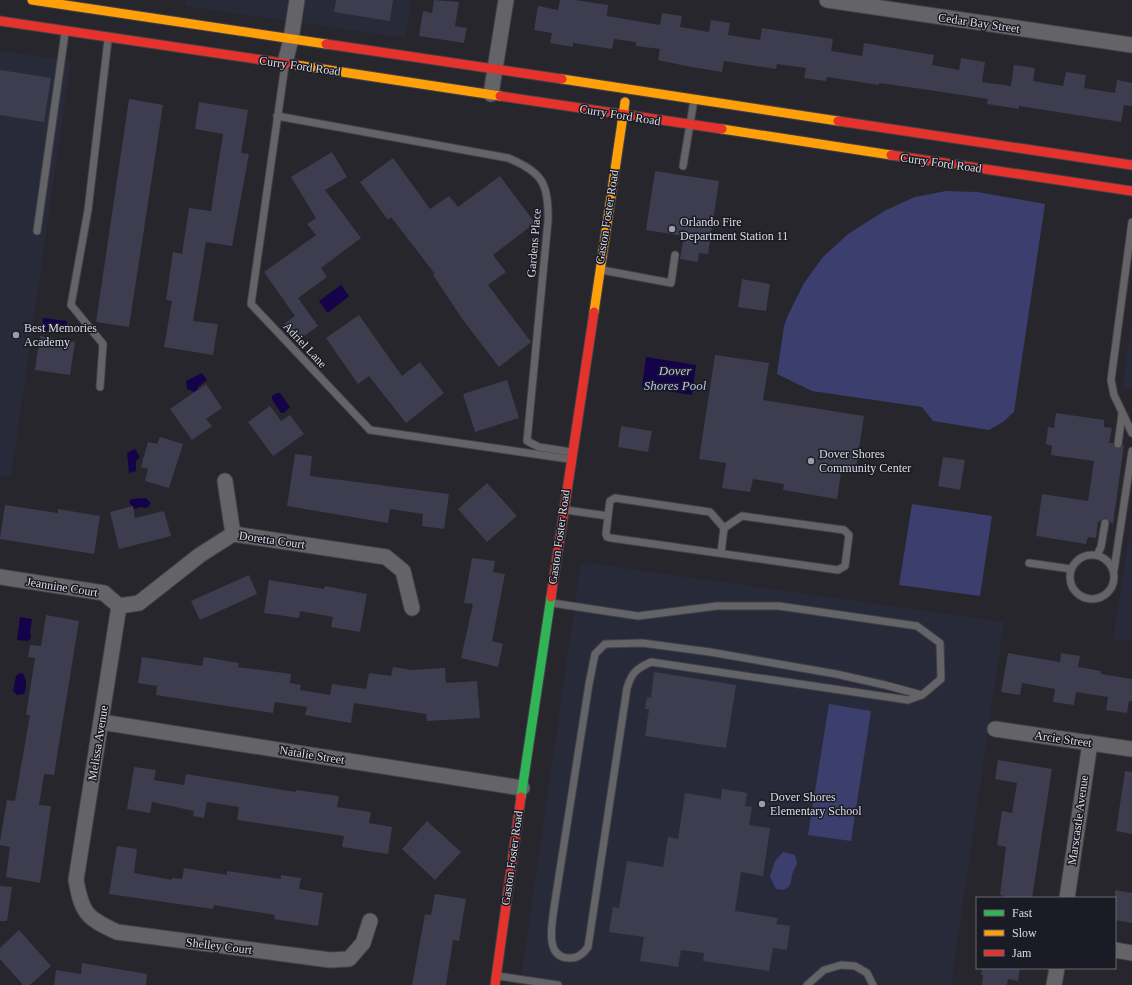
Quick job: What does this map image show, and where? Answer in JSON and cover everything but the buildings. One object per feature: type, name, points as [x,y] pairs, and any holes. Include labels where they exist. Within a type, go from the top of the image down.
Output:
[{"type":"main road","points":[[32,0],[70,3],[113,12],[1132,165]]},
{"type":"main road","name":"Curry Ford Road","points":[[0,21],[1132,191]]},
{"type":"main road","name":"Gaston Foster Road","points":[[495,985],[522,788],[626,90]]},
{"type":"street","points":[[285,63],[291,39],[297,0]]},
{"type":"street","points":[[492,94],[506,0]]},
{"type":"street","name":"Cedar Bay Street","points":[[827,0],[1132,45]]},
{"type":"street","points":[[65,31],[70,3]]},
{"type":"street","points":[[109,38],[113,12]]},
{"type":"street","points":[[225,481],[233,534]]},
{"type":"street","name":"Doretta Court","points":[[119,606],[139,603],[200,555],[233,534],[386,557],[403,571],[412,608]]},
{"type":"street","name":"Jeannine Court","points":[[0,577],[104,593],[119,606]]},
{"type":"street","name":"Melissa Avenue","points":[[76,880],[119,606]]},
{"type":"street","name":"Natalie Street","points":[[101,722],[522,788]]},
{"type":"street","name":"Arcie Street","points":[[995,729],[1132,749]]},
{"type":"street","name":"Marscastle Avenue","points":[[1067,897],[1090,743]]},
{"type":"street","name":"Shelley Court","points":[[76,880],[80,904],[93,921],[118,932],[125,933],[330,960],[349,959],[363,943],[370,921]]},
{"type":"street","points":[[1116,950],[1132,953]]},
{"type":"street","points":[[1054,985],[1057,969]]},
{"type":"lane","points":[[37,231],[65,31]]},
{"type":"lane","points":[[100,387],[103,344],[71,305],[88,210],[109,38]]},
{"type":"lane","name":"Adriel Lane","points":[[285,63],[251,304],[370,430],[520,451],[572,456]]},
{"type":"lane","points":[[683,166],[694,100]]},
{"type":"lane","name":"Gardens Place","points":[[277,116],[508,158],[535,171],[547,192],[549,215],[527,441],[539,447],[572,456]]},
{"type":"lane","points":[[1132,222],[1111,380],[1114,395],[1132,433]]},
{"type":"lane","points":[[600,270],[671,283],[675,255]]},
{"type":"lane","points":[[1118,444],[1122,414]]},
{"type":"lane","points":[[1114,570],[1110,563],[1096,555],[1089,555],[1081,558],[1071,569],[1070,577],[1074,591],[1086,599],[1100,599],[1111,590],[1114,584],[1114,570],[1132,451]]},
{"type":"lane","points":[[721,553],[724,528],[710,512],[615,498],[610,501],[606,534],[607,537],[838,570],[845,566],[849,535],[844,530],[742,516],[724,528]]},
{"type":"lane","points":[[563,510],[608,516]]},
{"type":"lane","points":[[1096,555],[1101,548],[1105,523]]},
{"type":"lane","points":[[1029,563],[1071,569]]},
{"type":"lane","points":[[550,603],[638,616],[717,606],[779,606],[917,626],[940,643],[941,678],[922,695],[908,700],[651,662],[639,668],[631,675],[628,688],[588,947],[583,954],[573,958],[563,958],[556,952],[552,944],[554,908],[589,684],[595,654],[605,644],[642,643],[710,652],[843,676],[922,695]]},
{"type":"lane","points":[[807,985],[824,970],[841,965],[855,966],[867,972],[873,985]]},
{"type":"lane","points":[[496,975],[558,985]]},
{"type":"shaded area","points":[[186,0],[411,0],[405,38],[185,6]]},
{"type":"shaded area","name":"Best Memories Academy","points":[[0,51],[71,61],[11,477],[0,475]]},
{"type":"shaded area","points":[[946,191],[978,192],[1045,204],[1014,412],[1003,422],[989,430],[933,421],[922,407],[812,391],[777,374],[784,326],[788,315],[804,283],[823,257],[848,234],[886,210],[915,197]]},
{"type":"shaded area","points":[[1132,323],[1132,390],[1122,388]]},
{"type":"shaded area","points":[[912,504],[992,516],[980,596],[899,585]]},
{"type":"shaded area","points":[[1132,517],[1132,641],[1113,639]]},
{"type":"shaded area","name":"Dover Shores Elementary School","points":[[581,562],[1004,622],[951,985],[520,985]]},
{"type":"shaded area","points":[[829,704],[871,711],[851,841],[808,835]]},
{"type":"shaded area","points":[[783,852],[795,855],[797,863],[792,874],[790,885],[786,889],[780,890],[776,889],[770,877],[775,861]]},
{"type":"water","points":[[341,285],[349,296],[328,313],[319,301]]},
{"type":"water","points":[[43,318],[67,321],[66,333],[42,330]]},
{"type":"water","name":"Dover Shores Pool","points":[[646,357],[696,365],[692,395],[642,387]]},
{"type":"water","points":[[202,373],[207,380],[198,387],[198,390],[194,392],[187,389],[186,381]]},
{"type":"water","points":[[280,393],[290,407],[284,413],[281,413],[272,399],[272,396]]},
{"type":"water","points":[[135,449],[140,457],[136,461],[136,471],[129,473],[127,453]]},
{"type":"water","points":[[146,498],[151,503],[147,508],[140,507],[134,509],[129,502],[131,499]]},
{"type":"water","points":[[20,617],[32,619],[30,632],[31,638],[28,641],[17,640]]},
{"type":"water","points":[[22,673],[25,677],[26,689],[24,694],[17,695],[13,691],[16,676]]},
{"type":"traffic: fast","points":[[521,797],[551,597]]},
{"type":"traffic: slow","points":[[32,0],[326,44]]},
{"type":"traffic: slow","points":[[296,65],[500,96]]},
{"type":"traffic: slow","points":[[562,79],[838,121]]},
{"type":"traffic: slow","points":[[594,312],[625,102]]},
{"type":"traffic: slow","points":[[722,129],[891,155]]},
{"type":"traffic: jam","points":[[0,21],[296,65]]},
{"type":"traffic: jam","points":[[326,44],[562,79]]},
{"type":"traffic: jam","points":[[500,96],[722,129]]},
{"type":"traffic: jam","points":[[838,121],[1132,165]]},
{"type":"traffic: jam","points":[[891,155],[1132,191]]},
{"type":"traffic: jam","points":[[551,597],[594,312]]},
{"type":"traffic: jam","points":[[495,985],[521,797]]},
{"type":"place","name":"Orlando Fire Department Station 11","points":[[672,229]]},
{"type":"place","name":"Best Memories Academy","points":[[16,335]]},
{"type":"place","name":"Dover Shores Community Center","points":[[811,461]]},
{"type":"place","name":"Dover Shores Elementary School","points":[[762,804]]}]
